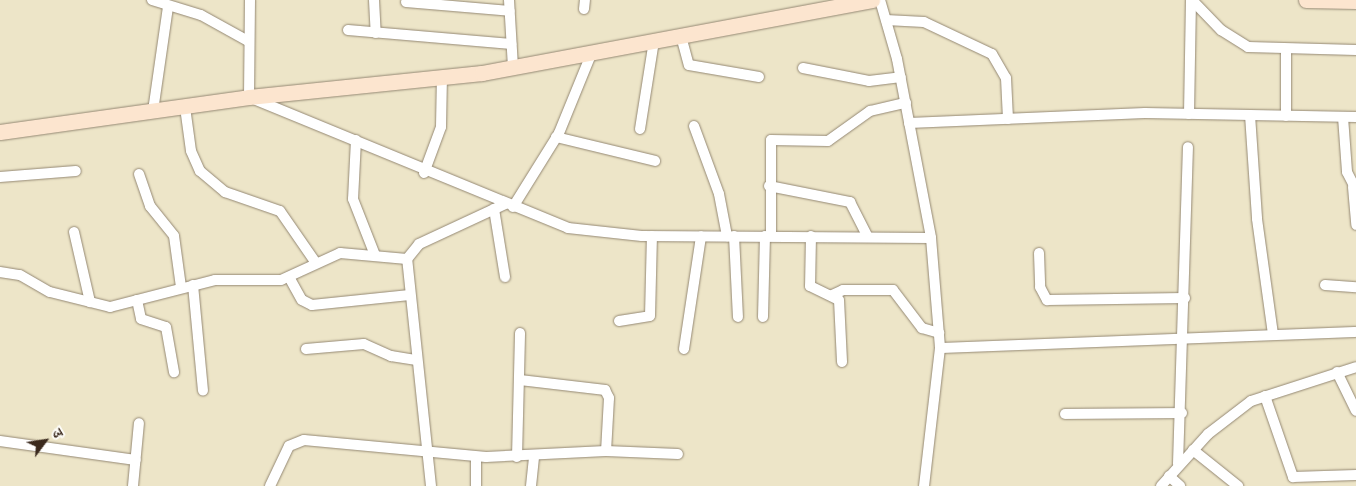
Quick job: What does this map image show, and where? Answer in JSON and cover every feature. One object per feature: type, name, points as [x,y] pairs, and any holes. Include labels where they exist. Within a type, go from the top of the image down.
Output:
[{"type":"street","points":[[152,0],[168,7],[201,15],[248,41]]},
{"type":"street","points":[[249,97],[248,41],[250,0]]},
{"type":"street","points":[[374,0],[376,32]]},
{"type":"street","points":[[509,0],[513,67]]},
{"type":"street","points":[[0,132],[249,97],[442,77],[513,67],[872,0]]},
{"type":"street","points":[[880,0],[901,77],[931,238],[940,348],[924,486]]},
{"type":"street","points":[[1191,0],[1199,12],[1241,44],[1286,49],[1356,50]]},
{"type":"street","points":[[1188,114],[1191,0]]},
{"type":"street","points":[[1306,0],[1356,1]]},
{"type":"street","points":[[406,2],[510,11]]},
{"type":"street","points":[[153,111],[168,7]]},
{"type":"street","points":[[886,20],[924,22],[992,54],[1006,78],[1008,119]]},
{"type":"street","points":[[348,30],[512,44]]},
{"type":"street","points":[[681,36],[689,65],[759,77]]},
{"type":"street","points":[[640,129],[654,41]]},
{"type":"street","points":[[1286,49],[1286,116]]},
{"type":"street","points":[[431,486],[409,295],[407,259],[419,244],[494,209],[509,206],[556,137],[592,52]]},
{"type":"street","points":[[803,68],[869,81],[901,77]]},
{"type":"street","points":[[424,173],[441,127],[442,77]]},
{"type":"street","points":[[249,97],[356,140],[424,173],[568,228],[652,236],[931,238]]},
{"type":"street","points":[[763,317],[771,140],[828,140],[870,111],[906,103]]},
{"type":"street","points":[[185,107],[190,151],[200,171],[226,192],[280,210],[316,263]]},
{"type":"street","points":[[909,123],[1188,114],[1356,117]]},
{"type":"street","points":[[1250,115],[1257,220],[1273,335]]},
{"type":"street","points":[[1343,117],[1346,172],[1355,189],[1356,225]]},
{"type":"street","points":[[694,126],[719,194],[731,236],[738,317]]},
{"type":"street","points":[[556,137],[655,161]]},
{"type":"street","points":[[356,140],[353,199],[374,255]]},
{"type":"street","points":[[1178,464],[1182,413],[1188,147]]},
{"type":"street","points":[[0,176],[76,171]]},
{"type":"street","points":[[139,174],[150,206],[174,236],[181,287]]},
{"type":"street","points":[[769,186],[850,202],[868,237]]},
{"type":"street","points":[[494,209],[505,277]]},
{"type":"street","points":[[74,232],[90,302]]},
{"type":"street","points":[[619,321],[650,316],[652,236]]},
{"type":"street","points":[[684,349],[700,236]]},
{"type":"street","points":[[811,236],[810,286],[816,292],[832,294],[843,290],[893,290],[922,328],[939,333]]},
{"type":"street","points":[[0,272],[20,275],[50,292],[110,307],[181,287],[289,277],[340,253],[407,259]]},
{"type":"street","points":[[1039,254],[1040,286],[1047,300],[1185,298]]},
{"type":"street","points":[[289,277],[302,300],[312,305],[409,295]]},
{"type":"street","points":[[193,285],[202,391]]},
{"type":"street","points":[[1325,285],[1356,287]]},
{"type":"street","points":[[832,294],[840,300],[842,362]]},
{"type":"street","points":[[137,300],[141,319],[166,327],[174,372]]},
{"type":"street","points":[[940,348],[1356,332]]},
{"type":"street","points":[[517,457],[520,333]]},
{"type":"street","points":[[306,350],[364,344],[417,360]]},
{"type":"street","points":[[1161,486],[1178,464],[1234,413],[1265,396],[1356,366]]},
{"type":"street","points":[[1337,372],[1356,411]]},
{"type":"street","points":[[520,380],[605,390],[609,398],[606,450]]},
{"type":"street","points":[[1265,396],[1293,477],[1356,475]]},
{"type":"street","points":[[1065,414],[1182,413]]},
{"type":"street","points":[[133,486],[139,423]]},
{"type":"street","points":[[0,441],[136,460]]},
{"type":"street","points":[[270,486],[283,455],[296,441],[428,455],[476,457],[517,457],[606,450],[678,454]]},
{"type":"street","points":[[1193,450],[1238,486]]},
{"type":"street","points":[[531,486],[534,456]]},
{"type":"street","points":[[476,457],[476,486]]},
{"type":"street","points":[[1169,476],[1180,486]]}]
